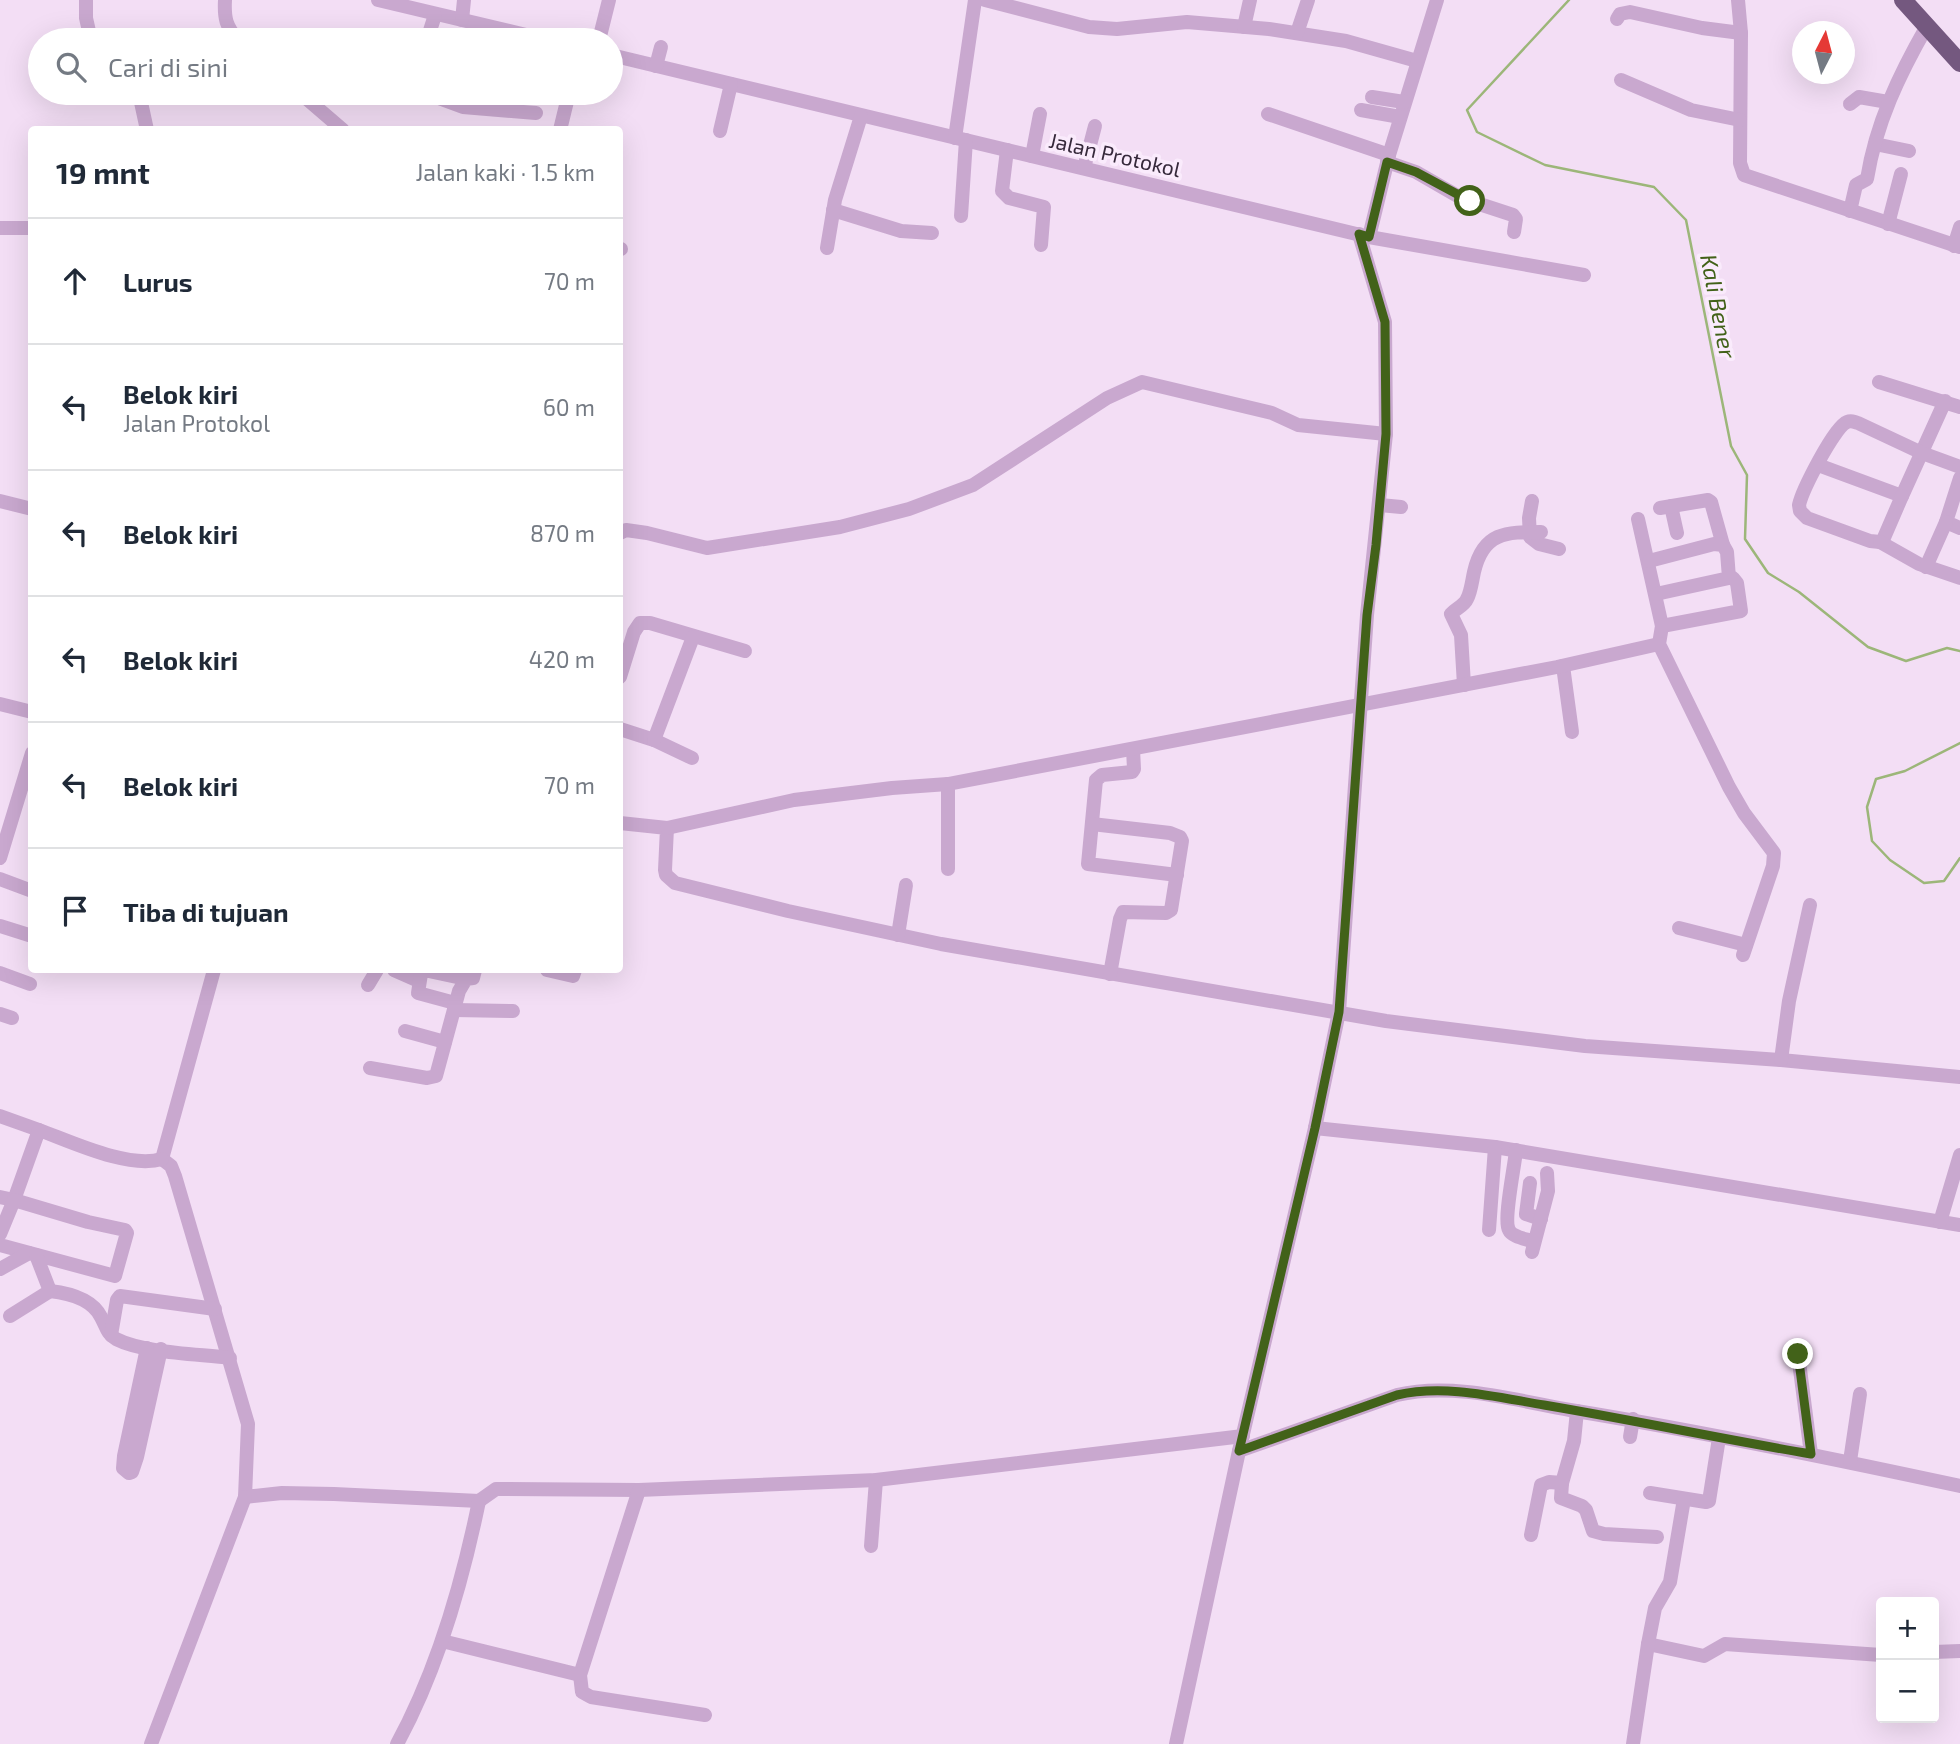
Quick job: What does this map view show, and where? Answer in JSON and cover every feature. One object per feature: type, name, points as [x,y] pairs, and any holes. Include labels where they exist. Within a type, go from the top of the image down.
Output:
[{"type":"main road","points":[[1903,0],[1960,63]]},
{"type":"street","points":[[86,0],[88,28]]},
{"type":"street","points":[[225,0],[224,20],[228,28]]},
{"type":"street","points":[[378,0],[432,9],[496,28]]},
{"type":"street","points":[[462,20],[464,0]]},
{"type":"street","points":[[602,28],[609,0]]},
{"type":"street","points":[[961,216],[961,139],[975,0]]},
{"type":"street","points":[[985,0],[1097,28],[1117,29],[1187,22],[1244,27],[1346,41],[1417,61]]},
{"type":"street","points":[[1244,27],[1250,0]]},
{"type":"street","points":[[1297,33],[1308,0]]},
{"type":"street","points":[[1176,1744],[1339,1012],[1367,615],[1386,434],[1385,322],[1364,236],[1437,0]]},
{"type":"street","points":[[1738,0],[1741,33],[1740,163],[1744,175],[1957,246],[1960,227]]},
{"type":"street","points":[[429,28],[432,9]]},
{"type":"street","points":[[1617,19],[1620,14],[1630,12],[1702,28],[1741,33]]},
{"type":"street","points":[[1850,211],[1855,187],[1867,179],[1888,102],[1900,74],[1927,26]]},
{"type":"street","points":[[656,66],[661,47]]},
{"type":"street","name":"Jalan Protokol","points":[[623,58],[1364,236],[1584,275]]},
{"type":"street","points":[[1621,80],[1691,110],[1740,120]]},
{"type":"street","points":[[720,131],[731,84]]},
{"type":"street","points":[[1372,97],[1404,102]]},
{"type":"street","points":[[1850,104],[1859,97],[1888,102]]},
{"type":"street","points":[[142,105],[146,126]]},
{"type":"street","points":[[314,105],[338,126]]},
{"type":"street","points":[[458,105],[536,113]]},
{"type":"street","points":[[561,126],[566,105]]},
{"type":"street","points":[[1361,110],[1400,117]]},
{"type":"street","points":[[1032,156],[1040,114]]},
{"type":"street","points":[[1268,114],[1388,158],[1461,198],[1513,215],[1516,219],[1514,232]]},
{"type":"street","points":[[827,248],[833,210],[861,116]]},
{"type":"street","points":[[1084,168],[1095,126]]},
{"type":"street","points":[[1875,144],[1909,151]]},
{"type":"street","points":[[1007,150],[1002,191],[1009,198],[1044,207],[1041,246]]},
{"type":"street","points":[[1888,224],[1901,174]]},
{"type":"street","points":[[833,210],[901,231],[932,233]]},
{"type":"street","points":[[0,228],[28,228]]},
{"type":"street","points":[[623,532],[647,533],[707,548],[840,527],[909,509],[972,485],[1024,454],[1107,398],[1142,382],[1272,413],[1298,425],[1386,434]]},
{"type":"street","points":[[1879,382],[1960,407]]},
{"type":"street","points":[[1880,542],[1945,401]]},
{"type":"street","points":[[1960,467],[1858,423],[1849,422],[1843,424],[1835,435],[1800,499],[1800,511],[1807,518],[1870,541],[1880,542],[1926,567],[1960,578]]},
{"type":"street","points":[[1818,465],[1902,496]]},
{"type":"street","points":[[1926,567],[1946,522],[1960,478]]},
{"type":"street","points":[[1677,533],[1665,507],[1708,500],[1711,502],[1727,552],[1729,578]]},
{"type":"street","points":[[0,501],[28,508]]},
{"type":"street","points":[[1532,501],[1535,532],[1533,542],[1559,549]]},
{"type":"street","points":[[1380,505],[1401,507]]},
{"type":"street","points":[[1638,519],[1662,626],[1660,643],[1729,787],[1744,813],[1774,852],[1773,866],[1744,950],[1679,928]]},
{"type":"street","points":[[1946,522],[1960,528]]},
{"type":"street","points":[[1464,685],[1461,635],[1451,617],[1452,612],[1466,602],[1475,566],[1486,544],[1505,534],[1535,532]]},
{"type":"street","points":[[1649,561],[1714,544],[1723,545]]},
{"type":"street","points":[[1656,593],[1729,578],[1733,578],[1737,583],[1741,611],[1662,626]]},
{"type":"street","points":[[623,657],[640,623],[650,623],[746,651]]},
{"type":"street","points":[[654,740],[693,637]]},
{"type":"street","points":[[623,823],[667,828],[794,800],[948,784],[1087,755],[1133,749],[1563,666],[1650,648],[1660,643]]},
{"type":"street","points":[[1563,666],[1572,732]]},
{"type":"street","points":[[0,704],[28,711]]},
{"type":"street","points":[[623,730],[654,740],[692,758]]},
{"type":"street","points":[[1133,749],[1132,772],[1102,775],[1096,780],[1089,865],[1177,875]]},
{"type":"street","points":[[0,858],[3,836],[28,764]]},
{"type":"street","points":[[948,784],[948,869]]},
{"type":"street","points":[[1092,824],[1176,834],[1182,841],[1173,907],[1170,912],[1126,911],[1121,915],[1110,974]]},
{"type":"street","points":[[667,828],[665,870],[666,875],[675,883],[898,935],[1386,1021],[1585,1046],[1781,1060],[1960,1077]]},
{"type":"street","points":[[0,879],[28,890]]},
{"type":"street","points":[[898,935],[906,885]]},
{"type":"street","points":[[1781,1060],[1789,1001],[1811,905]]},
{"type":"street","points":[[0,926],[28,935]]},
{"type":"street","points":[[0,973],[30,984]]},
{"type":"street","points":[[162,1159],[213,973]]},
{"type":"street","points":[[368,985],[375,973]]},
{"type":"street","points":[[401,973],[419,981]]},
{"type":"street","points":[[423,973],[419,981],[418,993],[454,1006],[513,1011]]},
{"type":"street","points":[[370,1068],[434,1078],[459,990],[470,974]]},
{"type":"street","points":[[405,1031],[445,1042]]},
{"type":"street","points":[[0,1116],[123,1159],[149,1163],[162,1159]]},
{"type":"street","points":[[1315,1128],[1516,1150],[1960,1225]]},
{"type":"street","points":[[0,1234],[7,1199],[39,1130]]},
{"type":"street","points":[[1489,1230],[1495,1147]]},
{"type":"street","points":[[1516,1150],[1508,1204],[1508,1228],[1533,1247],[1549,1186],[1547,1173]]},
{"type":"street","points":[[1940,1222],[1960,1155]]},
{"type":"street","points":[[151,1744],[245,1497],[248,1424],[175,1176],[171,1166],[162,1159]]},
{"type":"street","points":[[1530,1183],[1526,1214],[1541,1219]]},
{"type":"street","points":[[7,1199],[125,1230],[127,1233],[115,1276],[107,1329]]},
{"type":"street","points":[[0,1245],[115,1276]]},
{"type":"street","points":[[0,1269],[32,1254]]},
{"type":"street","points":[[32,1254],[50,1291]]},
{"type":"street","points":[[10,1317],[50,1291],[74,1295],[97,1310],[107,1329],[122,1342],[154,1349],[230,1358]]},
{"type":"street","points":[[107,1329],[120,1296],[215,1309]]},
{"type":"street","points":[[154,1349],[135,1465],[129,1473],[123,1468],[124,1456],[154,1349]]},
{"type":"street","points":[[1798,1354],[1811,1454]]},
{"type":"street","points":[[245,1497],[282,1493],[478,1501],[496,1489],[639,1490],[876,1480],[1241,1443],[1417,1390],[1471,1393],[1633,1419],[1719,1438],[1850,1461],[1960,1486]]},
{"type":"street","points":[[1850,1461],[1860,1394]]},
{"type":"street","points":[[1577,1411],[1574,1441],[1562,1483],[1561,1498],[1582,1506],[1586,1510],[1590,1527],[1597,1533],[1657,1537]]},
{"type":"street","points":[[1630,1437],[1633,1419]]},
{"type":"street","points":[[1650,1493],[1706,1502],[1709,1500],[1719,1438]]},
{"type":"street","points":[[871,1546],[876,1480]]},
{"type":"street","points":[[1531,1535],[1541,1485],[1549,1482],[1562,1483]]},
{"type":"street","points":[[639,1490],[580,1675],[582,1692],[591,1697],[705,1715]]},
{"type":"street","points":[[1633,1744],[1655,1608],[1670,1581],[1684,1499]]},
{"type":"street","points":[[397,1744],[413,1715],[442,1641],[470,1544],[478,1501]]},
{"type":"street","points":[[442,1641],[580,1675]]},
{"type":"street","points":[[1648,1644],[1704,1656],[1725,1644],[1876,1655]]},
{"type":"street","points":[[1939,1652],[1960,1651]]},
{"type":"waterway","name":"Kali Bener","points":[[1569,0],[1467,110],[1477,132],[1545,165],[1654,187],[1686,220],[1731,446],[1747,475],[1745,539],[1768,573],[1799,592],[1868,647],[1906,661],[1947,648],[1960,651]]},
{"type":"waterway","name":"Kali Bener","points":[[1960,743],[1905,771],[1876,779],[1867,807],[1872,841],[1890,860],[1924,883],[1944,881],[1960,858]]},
{"type":"route","points":[[1470,201],[1416,172],[1387,162],[1369,237],[1359,234],[1385,322],[1386,434],[1367,615],[1339,1012],[1315,1128],[1239,1451],[1417,1390],[1471,1393],[1633,1419],[1811,1454],[1798,1354]]}]
